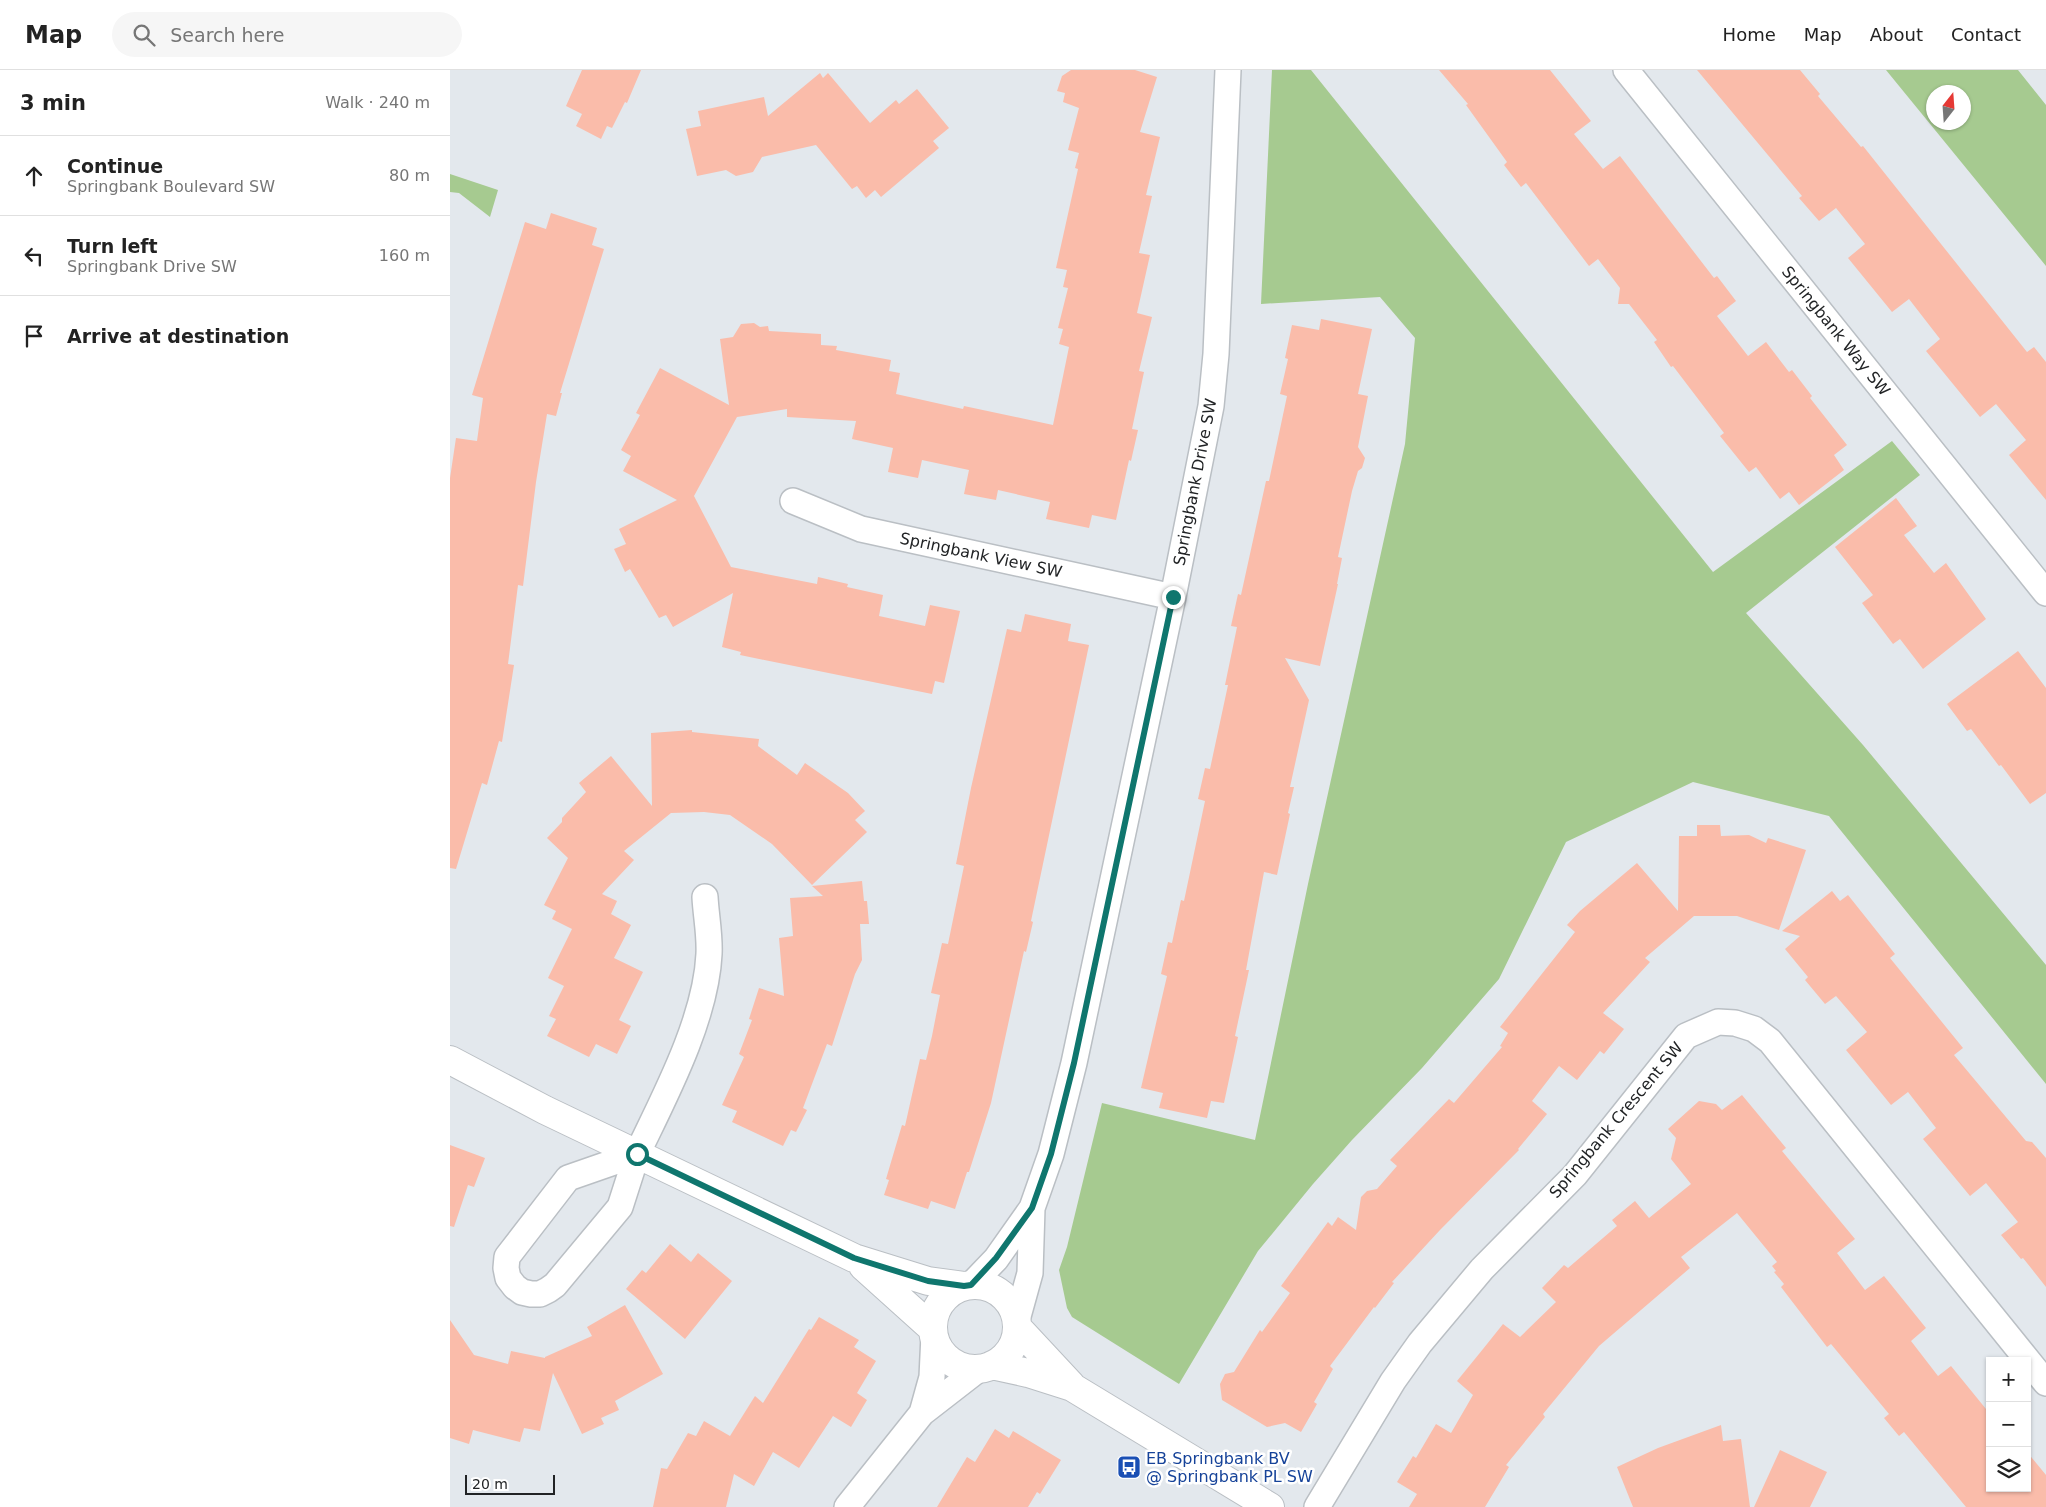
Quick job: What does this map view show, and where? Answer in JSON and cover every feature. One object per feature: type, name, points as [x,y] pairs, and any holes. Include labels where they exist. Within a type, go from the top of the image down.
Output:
[{"type":"street","name":"Springbank Drive SW","points":[[1017,1323],[1030,1273],[1032,1208],[1053,1146],[1074,1063],[1173,597],[1211,406],[1216,354],[1228,70]]},
{"type":"street","name":"Springbank Way SW","points":[[1626,70],[2046,593]]},
{"type":"street","name":"Springbank View SW","points":[[793,502],[861,529],[1173,597]]},
{"type":"street","points":[[637,1154],[568,1178],[507,1257],[506,1268],[508,1278],[515,1287],[522,1292],[540,1294],[555,1285],[620,1207],[637,1154],[674,1077],[696,1015],[705,980],[709,954],[705,897]]},
{"type":"street","name":"Springbank Crescent SW","points":[[1318,1507],[1393,1382],[1420,1343],[1456,1299],[1575,1175],[1686,1036],[1718,1022],[1736,1023],[1754,1028],[1770,1041],[2046,1383]]},
{"type":"street","points":[[450,1060],[545,1110],[854,1258],[928,1281],[987,1287],[1002,1295],[1010,1303],[1017,1323],[1072,1386]]},
{"type":"street","name":"Springbank Drive SW","points":[[968,1286],[996,1258],[1032,1208]]},
{"type":"street","points":[[854,1258],[934,1332],[938,1346],[946,1356],[962,1366],[1028,1372],[1072,1386],[1270,1507]]},
{"type":"street","points":[[922,1413],[932,1377],[934,1318],[938,1307],[945,1298],[954,1290],[968,1286]]},
{"type":"street","points":[[847,1507],[922,1413],[1008,1352],[1013,1344],[1017,1323]]},
{"type":"green space","points":[[1272,70],[1311,70],[1713,572],[1892,441],[1920,475],[1746,613],[1863,745],[2046,965],[2046,1084],[1829,816],[1693,782],[1566,842],[1499,979],[1422,1068],[1352,1140],[1313,1184],[1258,1251],[1179,1384],[1072,1317],[1067,1308],[1059,1270],[1067,1247],[1102,1103],[1255,1140],[1308,884],[1405,444],[1415,338],[1380,297],[1261,304]]},
{"type":"green space","points":[[1886,70],[2018,70],[2046,105],[2046,266],[1935,130],[1971,130],[1971,85],[1926,85],[1926,119]]},
{"type":"green space","points":[[450,174],[498,190],[490,217],[459,193],[450,192]]},
{"type":"building","points":[[582,70],[641,70],[627,103],[625,102],[612,128],[607,126],[601,139],[576,126],[582,114],[566,106]]},
{"type":"building","points":[[1071,70],[1135,70],[1157,77],[1140,132],[1160,137],[1146,195],[1152,196],[1139,253],[1150,255],[1137,313],[1152,317],[1139,371],[1144,372],[1132,429],[1138,430],[1131,461],[1129,460],[1116,520],[1092,515],[1089,528],[1046,519],[1050,502],[998,490],[996,500],[964,494],[969,470],[922,460],[918,478],[888,472],[893,448],[852,439],[856,421],[787,417],[787,409],[737,417],[694,496],[731,567],[817,584],[818,577],[848,584],[847,587],[883,595],[879,616],[925,626],[930,605],[960,611],[944,683],[935,681],[932,694],[740,655],[741,652],[722,647],[733,593],[673,627],[666,615],[659,618],[630,569],[625,572],[614,549],[626,544],[619,529],[677,500],[623,471],[631,456],[621,450],[640,415],[636,413],[660,368],[729,405],[720,339],[733,337],[741,324],[754,323],[760,327],[768,326],[769,331],[821,334],[821,345],[837,346],[836,350],[891,360],[889,371],[900,373],[896,394],[963,409],[964,406],[1053,425],[1069,347],[1059,344],[1063,329],[1058,328],[1068,288],[1063,287],[1067,270],[1056,268],[1078,169],[1075,168],[1079,153],[1068,150],[1079,108],[1063,102],[1065,93],[1057,91],[1062,76]]},
{"type":"building","points":[[1439,70],[1550,70],[1591,121],[1574,134],[1603,169],[1620,156],[1714,278],[1717,276],[1736,301],[1717,316],[1748,356],[1766,342],[1789,372],[1792,370],[1812,396],[1810,398],[1847,445],[1834,455],[1844,470],[1799,505],[1789,492],[1780,499],[1756,467],[1749,472],[1720,436],[1724,433],[1673,366],[1671,367],[1654,342],[1657,340],[1629,304],[1618,304],[1620,288],[1598,259],[1589,266],[1526,183],[1521,187],[1504,165],[1507,162],[1466,105],[1468,104]]},
{"type":"building","points":[[1697,70],[1800,70],[1820,94],[1818,96],[1861,147],[1863,146],[2027,352],[2034,347],[2046,362],[2046,500],[2009,455],[2026,440],[1996,404],[1980,417],[1926,351],[1940,339],[1909,299],[1892,312],[1848,258],[1865,244],[1836,208],[1819,221],[1799,198],[1802,196]]},
{"type":"building","points":[[820,73],[823,78],[828,73],[870,123],[896,100],[899,104],[917,89],[949,128],[933,141],[939,148],[881,197],[875,190],[866,198],[857,186],[852,189],[816,145],[762,157],[753,172],[736,176],[726,170],[697,176],[686,129],[701,126],[698,111],[764,97],[768,116]]},
{"type":"building","points":[[551,213],[597,228],[592,245],[604,249],[560,393],[562,393],[556,416],[547,414],[523,586],[518,585],[508,664],[514,665],[502,742],[499,741],[487,785],[482,783],[456,869],[450,868],[450,478],[456,438],[477,441],[483,398],[472,395],[525,222],[546,229]]},
{"type":"building","points":[[1321,319],[1372,329],[1358,394],[1368,396],[1358,447],[1365,458],[1362,468],[1358,471],[1352,491],[1338,557],[1342,558],[1338,584],[1320,666],[1285,658],[1309,700],[1290,787],[1294,787],[1288,813],[1290,814],[1277,875],[1264,872],[1246,970],[1249,970],[1235,1036],[1238,1037],[1224,1103],[1211,1101],[1207,1118],[1159,1108],[1163,1093],[1141,1088],[1167,976],[1161,974],[1168,942],[1172,943],[1181,900],[1184,901],[1205,801],[1198,799],[1205,768],[1210,769],[1228,685],[1225,685],[1237,627],[1231,626],[1238,594],[1241,595],[1266,481],[1269,481],[1287,396],[1280,394],[1288,359],[1285,358],[1292,325],[1319,330]]},
{"type":"building","points":[[1896,498],[1917,526],[1904,535],[1934,573],[1946,563],[1986,619],[1923,669],[1900,639],[1893,644],[1862,603],[1873,595],[1835,547]]},
{"type":"building","points":[[1025,614],[1071,624],[1068,641],[1089,645],[1031,921],[1033,922],[1026,952],[1024,951],[991,1103],[955,1209],[931,1201],[928,1209],[884,1195],[889,1180],[886,1179],[902,1125],[905,1126],[920,1059],[926,1060],[932,1036],[940,995],[931,993],[942,943],[948,944],[964,866],[956,864],[1007,629],[1021,632]]},
{"type":"building","points":[[2018,651],[2046,688],[2046,793],[2030,804],[2001,765],[1999,766],[1971,729],[1967,731],[1947,704]]},
{"type":"building","points":[[692,730],[692,732],[759,739],[758,746],[797,775],[805,763],[848,793],[865,811],[855,820],[867,832],[812,885],[772,844],[730,815],[704,812],[671,813],[624,851],[634,860],[602,894],[617,901],[611,914],[631,925],[614,958],[643,972],[619,1020],[631,1026],[617,1054],[596,1044],[589,1057],[547,1036],[556,1019],[549,1016],[564,986],[548,978],[572,929],[552,919],[556,911],[544,905],[568,858],[547,838],[586,792],[579,783],[611,756],[652,806],[651,733]]},
{"type":"building","points":[[1697,825],[1720,825],[1721,836],[1749,835],[1766,843],[1768,838],[1806,850],[1779,930],[1737,916],[1694,916],[1645,958],[1650,962],[1603,1013],[1624,1029],[1604,1054],[1600,1051],[1577,1080],[1559,1066],[1532,1101],[1547,1114],[1519,1150],[1392,1282],[1394,1283],[1330,1366],[1333,1369],[1314,1402],[1317,1404],[1301,1432],[1285,1423],[1267,1427],[1222,1400],[1220,1384],[1225,1374],[1234,1372],[1260,1330],[1262,1332],[1290,1293],[1281,1286],[1328,1222],[1332,1226],[1338,1217],[1356,1230],[1361,1197],[1367,1191],[1377,1189],[1397,1166],[1390,1160],[1449,1099],[1454,1103],[1502,1047],[1500,1046],[1508,1033],[1500,1027],[1575,932],[1567,925],[1580,911],[1637,863],[1678,911],[1679,836],[1697,836]]},
{"type":"building","points":[[862,881],[864,901],[867,901],[869,924],[860,924],[862,960],[855,974],[832,1046],[827,1044],[803,1108],[807,1110],[796,1132],[791,1130],[783,1146],[732,1122],[737,1111],[722,1105],[744,1057],[739,1054],[752,1020],[749,1019],[759,988],[784,996],[779,938],[793,936],[790,898],[823,896],[812,886]]},
{"type":"building","points":[[1832,891],[1840,901],[1848,895],[1895,954],[1890,958],[1963,1048],[1954,1055],[2026,1141],[2032,1142],[2046,1158],[2046,1287],[2023,1258],[2021,1259],[2001,1235],[2018,1222],[1986,1183],[1970,1196],[1923,1139],[1936,1128],[1908,1092],[1891,1105],[1846,1050],[1867,1032],[1836,996],[1825,1004],[1805,980],[1808,977],[1785,949],[1800,936],[1782,931]]},
{"type":"building","points":[[1742,1095],[1786,1148],[1782,1151],[1855,1239],[1837,1253],[1865,1290],[1884,1276],[1926,1328],[1911,1341],[1938,1376],[1951,1366],[1986,1409],[1986,1492],[2031,1492],[2031,1457],[2046,1475],[2046,1507],[1966,1507],[1904,1432],[1899,1436],[1884,1418],[1889,1414],[1831,1344],[1827,1347],[1781,1287],[1784,1284],[1774,1272],[1776,1271],[1772,1266],[1777,1262],[1737,1213],[1681,1257],[1690,1268],[1599,1346],[1543,1414],[1545,1417],[1506,1465],[1509,1467],[1485,1507],[1409,1507],[1417,1494],[1397,1482],[1413,1456],[1416,1458],[1436,1424],[1451,1433],[1473,1395],[1457,1381],[1503,1324],[1520,1337],[1556,1302],[1542,1288],[1564,1265],[1568,1268],[1617,1226],[1612,1220],[1635,1201],[1649,1218],[1691,1184],[1671,1159],[1676,1138],[1668,1129],[1699,1101],[1716,1104],[1722,1110]]},
{"type":"building","points":[[450,1145],[485,1158],[474,1187],[468,1185],[454,1227],[450,1226]]},
{"type":"building","points":[[670,1244],[691,1262],[698,1253],[732,1281],[685,1339],[626,1289],[642,1270],[646,1273]]},
{"type":"building","points":[[625,1305],[663,1374],[615,1401],[619,1410],[601,1418],[604,1424],[582,1434],[553,1373],[540,1431],[524,1428],[520,1442],[473,1430],[469,1444],[450,1438],[450,1320],[474,1355],[508,1364],[511,1351],[545,1358],[592,1336],[587,1327]]},
{"type":"building","points":[[819,1317],[859,1340],[854,1347],[876,1361],[857,1393],[867,1400],[851,1427],[833,1416],[799,1468],[773,1452],[754,1486],[734,1474],[726,1507],[653,1507],[661,1468],[667,1469],[688,1433],[696,1436],[704,1421],[730,1436],[755,1396],[763,1403],[809,1329],[811,1330]]},
{"type":"building","points":[[1721,1425],[1723,1441],[1741,1439],[1750,1507],[1633,1507],[1617,1467],[1658,1448]]},
{"type":"building","points":[[995,1429],[1009,1438],[1013,1431],[1061,1460],[1040,1494],[1037,1492],[1028,1507],[937,1507],[967,1457],[975,1462]]},
{"type":"building","points":[[1780,1450],[1827,1472],[1810,1507],[1754,1507]]},
{"type":"place","name":"EB Springbank BV @ Springbank PL SW","points":[[1129,1467]]},
{"type":"route","points":[[637,1154],[854,1258],[928,1281],[964,1286],[971,1285],[996,1258],[1032,1208],[1051,1154],[1074,1063],[1173,597]]}]
